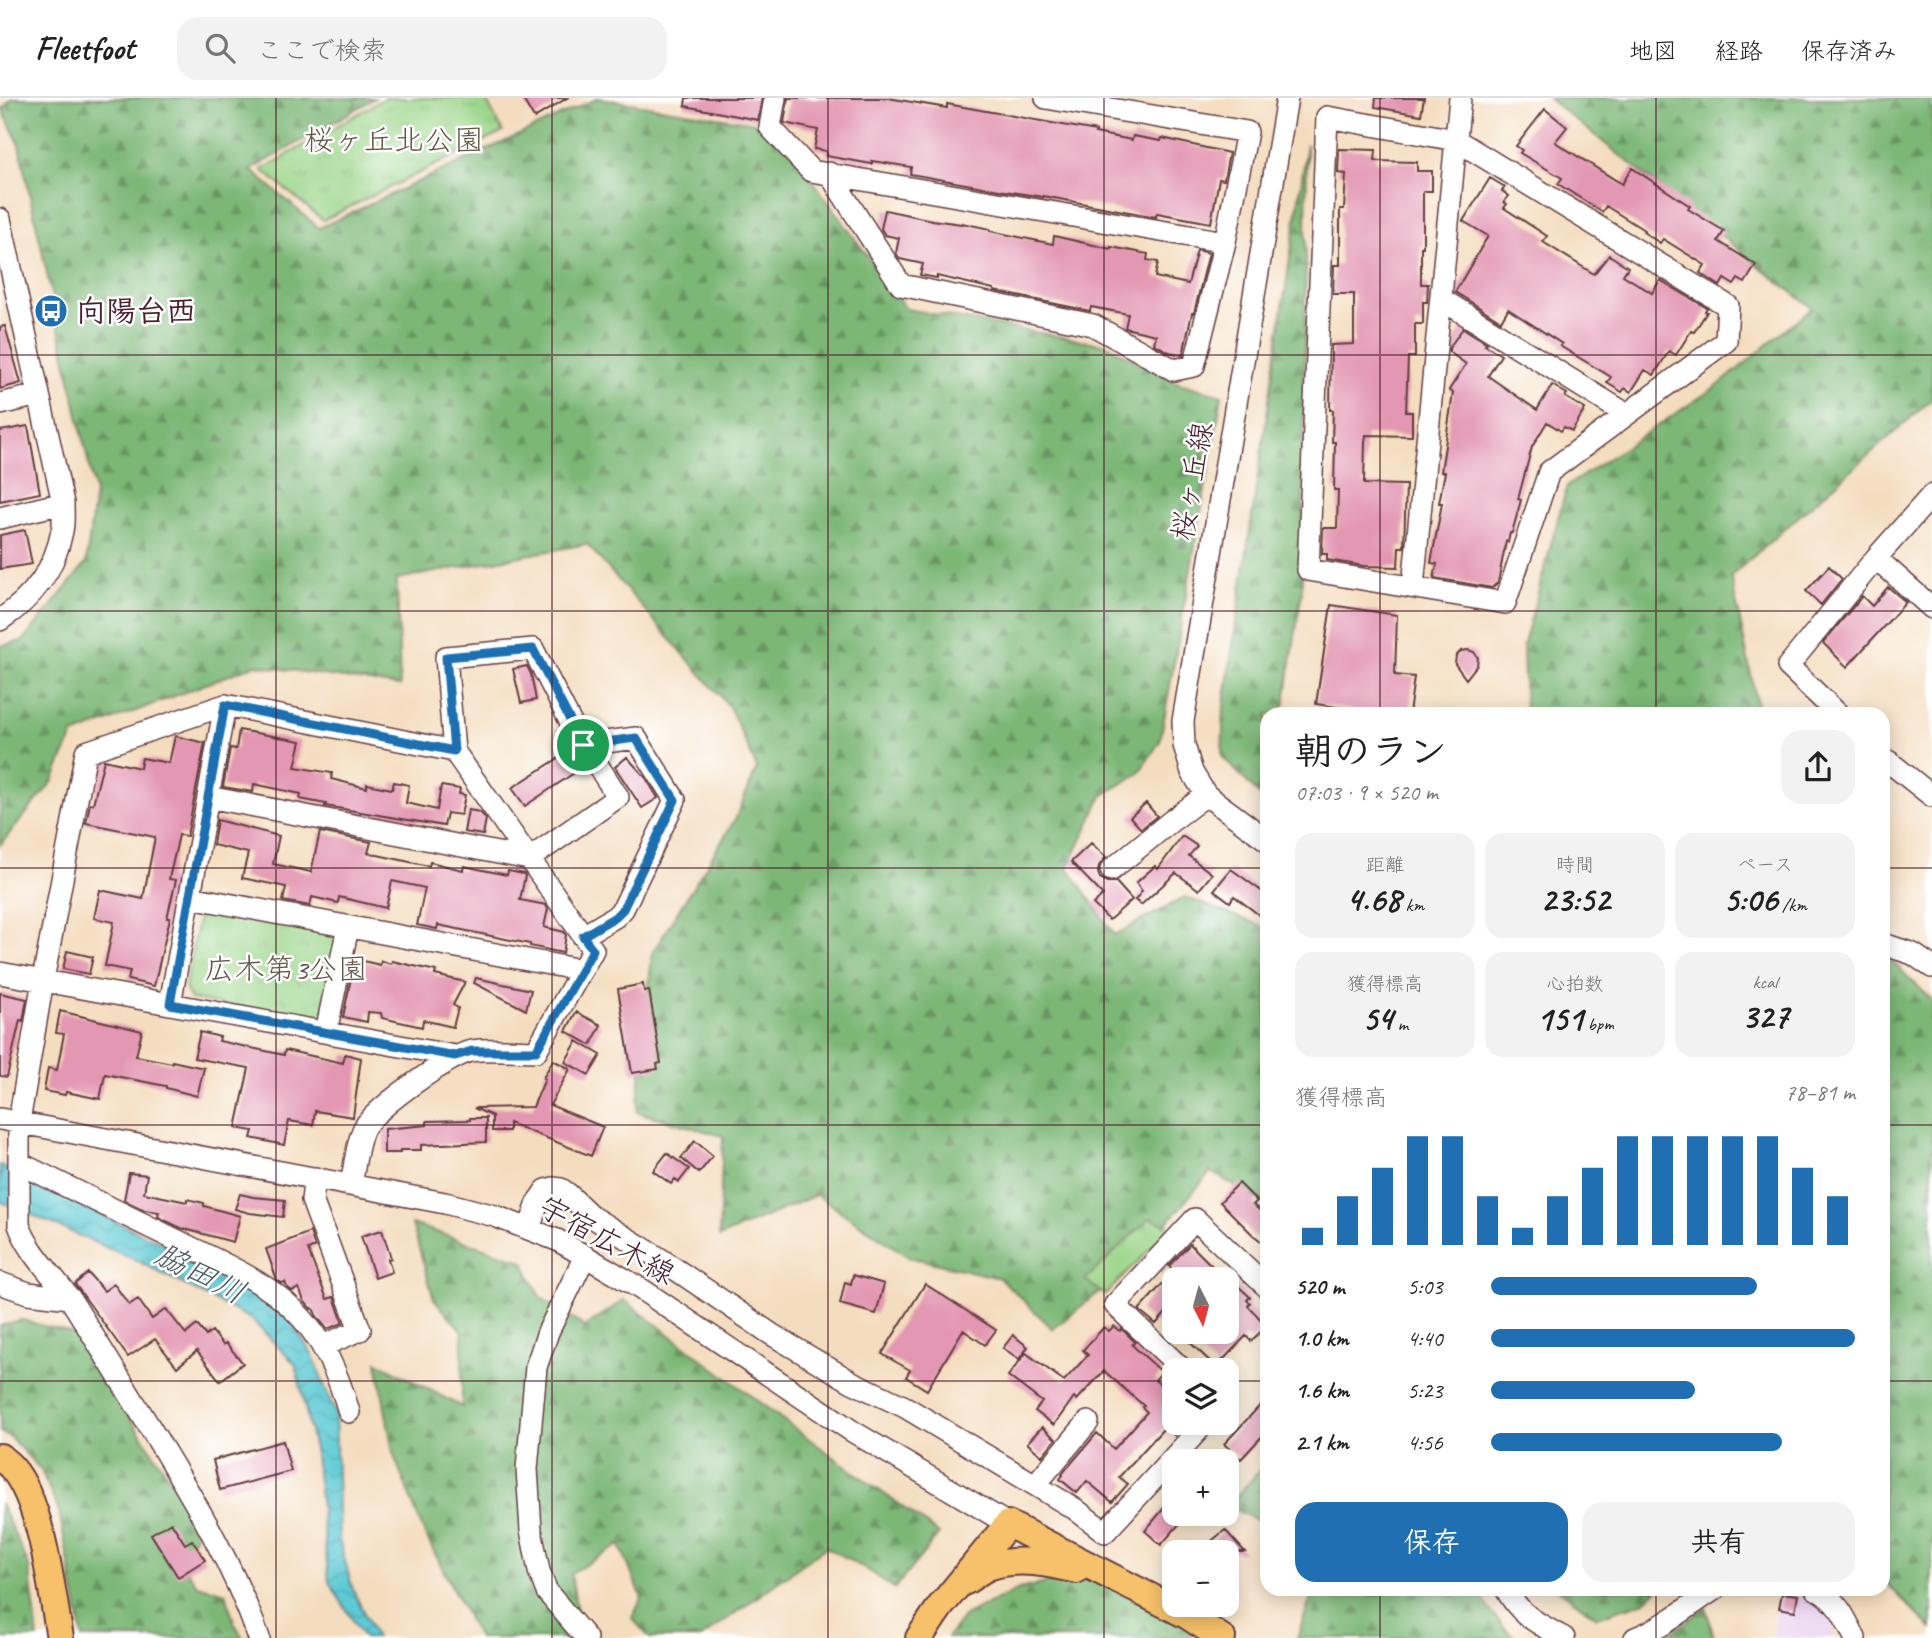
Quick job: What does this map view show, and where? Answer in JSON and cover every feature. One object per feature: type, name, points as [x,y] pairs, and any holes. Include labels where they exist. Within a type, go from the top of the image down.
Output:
[{"type":"main road","points":[[0,1457],[13,1469],[37,1516],[60,1638]]},
{"type":"main road","points":[[919,1638],[956,1587],[1008,1524],[1188,1616],[1222,1638]]},
{"type":"main road","points":[[956,1587],[989,1567],[1028,1561],[1045,1562],[1119,1580]]},
{"type":"street","points":[[775,98],[770,127],[811,171],[1225,242]]},
{"type":"street","points":[[829,173],[901,285],[1093,325],[1174,370],[1194,366],[1225,242],[1247,132],[1046,98]]},
{"type":"street","name":"桜ヶ丘線","points":[[1260,835],[1206,795],[1192,772],[1184,745],[1183,721],[1287,98]]},
{"type":"street","points":[[1413,587],[1460,98]]},
{"type":"street","points":[[1327,117],[1456,140],[1728,306],[1726,341],[1549,472],[1505,603],[1308,570],[1327,117]]},
{"type":"street","points":[[0,219],[6,277],[39,395],[63,503],[63,530],[47,572],[33,593],[0,620]]},
{"type":"street","points":[[1441,299],[1626,414]]},
{"type":"street","points":[[0,404],[39,395]]},
{"type":"street","points":[[1831,707],[1788,666],[1876,558],[1932,495]]},
{"type":"street","points":[[0,518],[63,503]]},
{"type":"street","points":[[1876,558],[1932,608]]},
{"type":"street","points":[[208,797],[529,859],[618,797],[583,745],[533,649],[446,657],[454,751],[529,859],[593,950],[536,1051],[472,1051],[455,1056],[406,1088],[366,1124],[360,1137],[351,1185]]},
{"type":"street","points":[[259,1638],[223,1552],[193,1498],[70,1298],[15,1222],[19,1166],[9,1121],[43,980],[86,752],[225,705],[454,751]]},
{"type":"street","points":[[170,1004],[225,705]]},
{"type":"street","points":[[583,745],[636,738],[675,800],[623,909],[615,917],[583,936]]},
{"type":"street","points":[[1890,765],[1932,796]]},
{"type":"street","points":[[1111,870],[1206,795]]},
{"type":"street","points":[[190,897],[582,970]]},
{"type":"street","points":[[326,1032],[348,927]]},
{"type":"street","points":[[1890,946],[1913,954],[1932,967]]},
{"type":"street","points":[[0,973],[455,1056]]},
{"type":"street","name":"宇宿広木線","points":[[9,1121],[445,1203],[495,1216],[557,1240],[641,1289],[852,1431],[1008,1524]]},
{"type":"street","points":[[19,1166],[238,1271],[276,1295],[293,1309],[322,1346],[338,1377],[349,1412]]},
{"type":"street","points":[[315,1178],[312,1200],[359,1330],[322,1346]]},
{"type":"street","points":[[529,1229],[539,1200],[546,1190],[561,1189],[592,1217],[659,1258],[771,1334],[852,1382],[905,1407],[1075,1509],[1105,1532],[1194,1435]]},
{"type":"street","points":[[1170,1358],[1115,1305],[1195,1219],[1260,1280]]},
{"type":"street","points":[[585,1256],[548,1332],[536,1367],[527,1469],[531,1530],[539,1572],[547,1592],[586,1638]]},
{"type":"street","points":[[0,1283],[28,1293],[70,1298]]},
{"type":"street","points":[[1035,1485],[1088,1422]]},
{"type":"street","points":[[1510,1596],[1532,1621],[1564,1638]]},
{"type":"street","points":[[1634,1638],[1671,1621],[1705,1596]]},
{"type":"street","points":[[1827,1596],[1844,1613],[1855,1638]]},
{"type":"shaded area","points":[[1778,1596],[1806,1596],[1817,1602],[1831,1620],[1834,1638],[1772,1638]]},
{"type":"green space","points":[[12,98],[375,98],[251,170],[319,228],[598,98],[773,126],[906,309],[1107,345],[1175,382],[1222,395],[1160,741],[1139,773],[1102,796],[1068,868],[1115,935],[1185,897],[1260,925],[1260,1200],[1210,1172],[1127,1270],[1053,1329],[1000,1278],[909,1257],[816,1195],[719,1237],[723,1136],[637,1112],[652,953],[736,818],[757,768],[729,706],[587,544],[397,579],[400,686],[255,665],[73,735],[53,781],[0,845],[0,646],[23,641],[86,563],[95,493],[18,141],[2,109]]},
{"type":"green space","name":"桜ヶ丘北公園","points":[[385,98],[485,98],[503,132],[323,220],[262,170]]},
{"type":"green space","points":[[1548,98],[1932,98],[1932,399],[1731,576],[1758,707],[1525,707],[1523,647],[1567,486],[1720,384],[1812,308]]},
{"type":"green space","points":[[1307,144],[1302,591],[1284,707],[1260,707],[1260,796],[1222,756],[1224,705]]},
{"type":"green space","name":"広木第3公園","points":[[209,909],[333,931],[340,943],[325,1017],[316,1022],[191,999],[185,988],[199,915]]},
{"type":"green space","points":[[1890,960],[1932,1000],[1932,1629],[1890,1587]]},
{"type":"green space","points":[[1150,1218],[1171,1228],[1105,1295],[1085,1280]]},
{"type":"green space","points":[[412,1224],[523,1261],[540,1297],[585,1327],[624,1300],[939,1534],[894,1589],[874,1574],[826,1547],[701,1638],[650,1638],[632,1618],[642,1598],[620,1545],[571,1573],[581,1638],[478,1638],[423,1530],[393,1453],[377,1362],[462,1407],[462,1331],[434,1299]]},
{"type":"green space","points":[[21,1320],[83,1336],[99,1371],[199,1526],[182,1563],[197,1585],[226,1593],[234,1622],[243,1638],[83,1638],[59,1511],[41,1470],[9,1436],[0,1432],[0,1326]]},
{"type":"green space","points":[[1260,1471],[1260,1522],[1239,1512],[1239,1493]]},
{"type":"green space","points":[[0,1503],[29,1566],[38,1638],[0,1638]]},
{"type":"green space","points":[[1081,1576],[1128,1589],[1162,1612],[1162,1617],[1170,1617],[1192,1632],[1188,1638],[947,1638],[964,1616],[1019,1589]]},
{"type":"green space","points":[[1312,1596],[1482,1596],[1494,1616],[1517,1638],[1297,1638]]},
{"type":"green space","points":[[1568,1596],[1650,1596],[1645,1601],[1597,1617]]},
{"type":"green space","points":[[1706,1607],[1714,1638],[1663,1638],[1669,1635]]},
{"type":"water","name":"脇田川","points":[[0,1165],[44,1189],[233,1275],[289,1319],[312,1354],[335,1413],[339,1540],[353,1590],[376,1638],[364,1638],[329,1582],[315,1454],[296,1365],[251,1319],[140,1262],[0,1201]]},
{"type":"building","points":[[522,98],[567,98],[534,118]]},
{"type":"building","points":[[686,98],[762,98],[758,120],[685,106]]},
{"type":"building","points":[[788,98],[888,98],[947,108],[947,104],[1132,140],[1133,136],[1161,141],[1162,138],[1229,153],[1224,180],[1219,179],[1211,223],[1157,213],[1156,217],[910,174],[911,167],[826,156],[826,151],[814,149],[818,130],[784,123]]},
{"type":"building","points":[[1376,98],[1424,98],[1421,115],[1375,107]]},
{"type":"building","points":[[1545,109],[1567,127],[1555,142],[1622,184],[1632,168],[1690,206],[1688,209],[1724,231],[1718,241],[1756,265],[1745,283],[1738,279],[1734,285],[1724,279],[1720,286],[1700,273],[1705,265],[1663,239],[1660,243],[1606,206],[1602,212],[1558,184],[1562,178],[1520,153],[1522,150],[1516,146]]},
{"type":"building","points":[[1339,149],[1376,150],[1375,161],[1417,162],[1417,171],[1432,171],[1432,191],[1423,191],[1421,284],[1428,284],[1427,302],[1423,302],[1423,324],[1415,324],[1415,357],[1408,357],[1406,412],[1412,412],[1412,436],[1366,435],[1365,442],[1364,484],[1406,485],[1404,547],[1399,547],[1398,567],[1364,566],[1327,560],[1327,554],[1322,554],[1323,528],[1337,528],[1338,490],[1334,490],[1335,442],[1332,442],[1333,410],[1330,410],[1331,345],[1354,344],[1354,294],[1333,294],[1334,265],[1340,265],[1340,209],[1344,209],[1346,174],[1338,173]]},
{"type":"building","points":[[1490,178],[1505,187],[1502,191],[1509,196],[1504,202],[1507,204],[1504,208],[1547,236],[1543,242],[1594,274],[1609,255],[1628,267],[1623,275],[1652,293],[1660,280],[1707,308],[1694,332],[1691,331],[1676,355],[1669,351],[1654,375],[1645,370],[1631,392],[1625,388],[1622,392],[1607,383],[1611,377],[1560,346],[1562,344],[1508,309],[1501,321],[1455,292],[1488,236],[1463,221]]},
{"type":"building","points":[[885,210],[962,223],[1053,244],[1054,236],[1148,254],[1147,260],[1158,262],[1155,277],[1188,284],[1197,250],[1209,253],[1183,355],[1169,352],[1154,344],[1156,335],[1125,328],[1128,314],[1091,307],[1090,311],[937,276],[920,275],[923,264],[900,259],[896,253],[899,238],[885,235],[881,229]]},
{"type":"building","points":[[5,326],[21,383],[0,389],[0,327]]},
{"type":"building","points":[[1463,328],[1501,355],[1488,376],[1537,410],[1552,385],[1585,409],[1572,431],[1564,427],[1561,431],[1547,422],[1532,447],[1512,533],[1508,542],[1506,541],[1498,582],[1492,588],[1434,578],[1437,564],[1431,563],[1442,503],[1439,503],[1445,472],[1441,472],[1453,393],[1449,390],[1466,364],[1449,352],[1449,348]]},
{"type":"building","points":[[28,426],[40,493],[0,501],[0,431]]},
{"type":"building","points":[[25,530],[32,564],[0,569],[0,535]]},
{"type":"building","points":[[1829,566],[1842,579],[1821,605],[1806,591]]},
{"type":"building","points":[[1888,587],[1906,602],[1847,667],[1823,643],[1862,596],[1872,606]]},
{"type":"building","points":[[1331,605],[1397,615],[1395,675],[1414,677],[1410,707],[1336,707],[1316,704]]},
{"type":"building","points":[[1461,651],[1474,652],[1478,658],[1477,665],[1466,679],[1455,664],[1456,656]]},
{"type":"building","points":[[527,666],[536,700],[521,703],[513,669]]},
{"type":"building","points":[[239,730],[301,741],[295,767],[332,773],[331,779],[367,788],[367,784],[392,789],[394,782],[409,785],[406,803],[437,810],[441,786],[460,789],[459,794],[465,795],[461,815],[447,813],[444,826],[325,806],[326,804],[300,799],[301,794],[254,784],[253,792],[223,787],[230,748],[236,749]]},
{"type":"building","points":[[175,736],[205,743],[187,836],[179,835],[169,879],[176,880],[154,986],[128,980],[130,971],[105,966],[114,922],[94,918],[100,890],[143,899],[155,837],[86,823],[104,760],[140,768],[142,758],[169,763]]},
{"type":"building","points":[[565,754],[577,771],[525,806],[512,788]]},
{"type":"building","points":[[627,757],[646,778],[658,798],[642,808],[615,767]]},
{"type":"building","points":[[1146,803],[1157,816],[1141,829],[1130,817]]},
{"type":"building","points":[[468,810],[480,812],[486,819],[483,835],[464,832]]},
{"type":"building","points":[[217,820],[279,836],[273,864],[311,872],[320,832],[371,842],[368,853],[429,866],[430,862],[463,870],[464,866],[507,875],[508,871],[524,874],[520,900],[546,905],[548,909],[544,927],[564,932],[566,935],[563,953],[438,925],[437,929],[417,925],[425,888],[392,881],[386,908],[339,897],[338,903],[312,897],[310,906],[283,901],[286,887],[242,878],[248,853],[213,845]]},
{"type":"building","points":[[1182,836],[1197,846],[1189,856],[1212,874],[1199,890],[1176,873],[1141,905],[1135,900],[1142,891],[1136,883],[1155,866],[1158,869]]},
{"type":"building","points":[[1091,843],[1106,857],[1099,866],[1100,878],[1107,882],[1116,882],[1132,900],[1109,920],[1093,904],[1103,895],[1071,862]]},
{"type":"building","points":[[1231,869],[1260,890],[1260,916],[1234,896],[1230,902],[1214,890]]},
{"type":"building","points":[[67,951],[93,957],[89,974],[63,969]]},
{"type":"building","points":[[355,959],[380,965],[381,961],[391,964],[392,961],[436,971],[435,975],[465,982],[453,1005],[458,1008],[453,1027],[423,1020],[422,1027],[382,1018],[381,1013],[368,1012],[367,1022],[343,1017]]},
{"type":"building","points":[[476,978],[531,990],[526,1010],[474,983]]},
{"type":"building","points":[[643,984],[644,991],[649,990],[661,1063],[657,1064],[658,1069],[632,1073],[618,989]]},
{"type":"building","points":[[0,993],[27,999],[7,1077],[0,1076]]},
{"type":"building","points":[[60,1011],[142,1031],[136,1056],[204,1068],[197,1096],[166,1086],[105,1074],[100,1099],[66,1092],[65,1095],[44,1091],[48,1068],[57,1070],[64,1034],[56,1033]]},
{"type":"building","points":[[576,1012],[601,1025],[591,1045],[566,1031]]},
{"type":"building","points":[[200,1032],[220,1037],[219,1041],[284,1055],[285,1050],[343,1063],[345,1054],[361,1058],[353,1117],[315,1111],[313,1125],[289,1121],[284,1145],[251,1138],[253,1131],[236,1128],[249,1068],[194,1058]]},
{"type":"building","points":[[577,1041],[601,1055],[589,1075],[565,1062]]},
{"type":"building","points":[[553,1060],[570,1069],[550,1105],[603,1127],[591,1156],[509,1123],[509,1131],[492,1131],[492,1116],[474,1108],[533,1107],[545,1079],[543,1078]]},
{"type":"building","points":[[486,1118],[486,1142],[421,1145],[421,1150],[384,1153],[384,1129],[427,1125],[427,1121]]},
{"type":"building","points":[[695,1141],[713,1156],[699,1173],[681,1158]]},
{"type":"building","points":[[667,1153],[689,1169],[679,1182],[675,1179],[671,1184],[653,1171]]},
{"type":"building","points":[[129,1173],[147,1175],[144,1193],[204,1203],[204,1206],[240,1216],[233,1242],[181,1228],[158,1217],[159,1212],[144,1210],[124,1200]]},
{"type":"building","points":[[1239,1183],[1257,1201],[1253,1205],[1260,1210],[1260,1240],[1252,1234],[1220,1202]]},
{"type":"building","points":[[240,1194],[285,1200],[283,1217],[235,1209]]},
{"type":"building","points":[[382,1230],[391,1258],[388,1259],[392,1272],[375,1278],[361,1236]]},
{"type":"building","points":[[310,1232],[315,1247],[308,1250],[327,1299],[334,1297],[343,1323],[327,1329],[313,1308],[304,1301],[299,1288],[292,1291],[285,1282],[277,1280],[266,1249]]},
{"type":"building","points":[[1190,1244],[1213,1267],[1170,1267]]},
{"type":"building","points":[[88,1273],[104,1291],[114,1284],[129,1305],[138,1299],[152,1319],[166,1309],[186,1334],[197,1325],[206,1336],[212,1331],[243,1363],[220,1381],[197,1351],[177,1367],[155,1339],[128,1357],[75,1284]]},
{"type":"building","points":[[853,1275],[884,1284],[876,1314],[840,1304],[845,1282],[851,1284]]},
{"type":"building","points":[[925,1284],[996,1330],[985,1345],[963,1330],[927,1390],[906,1377],[910,1370],[882,1354]]},
{"type":"building","points":[[1162,1284],[1162,1317],[1156,1324],[1139,1310]]},
{"type":"building","points":[[1239,1287],[1250,1297],[1247,1300],[1250,1303],[1248,1306],[1260,1319],[1260,1333],[1251,1341],[1246,1336],[1239,1343]]},
{"type":"building","points":[[1114,1326],[1120,1331],[1122,1329],[1135,1342],[1132,1345],[1162,1372],[1155,1380],[1162,1387],[1162,1430],[1119,1477],[1128,1484],[1112,1502],[1087,1481],[1077,1493],[1060,1479],[1097,1433],[1114,1449],[1147,1412],[1142,1407],[1144,1406],[1104,1371],[1077,1400],[1074,1397],[1054,1425],[1035,1411],[1042,1402],[1008,1376],[1026,1353],[1064,1381],[1088,1355],[1083,1350],[1104,1327],[1109,1331]]},
{"type":"building","points":[[1013,1335],[1028,1347],[1019,1359],[1003,1348]]},
{"type":"building","points":[[1192,1344],[1238,1344],[1225,1358],[1206,1358]]},
{"type":"building","points":[[1260,1405],[1260,1439],[1241,1459],[1239,1449],[1230,1449],[1224,1444],[1232,1435],[1239,1435],[1239,1428]]},
{"type":"building","points":[[1042,1427],[1056,1439],[1042,1456],[1027,1443]]},
{"type":"building","points":[[283,1441],[291,1471],[220,1490],[213,1460]]},
{"type":"building","points":[[1162,1510],[1162,1526],[1178,1526],[1165,1540],[1162,1540],[1161,1545],[1145,1531]]},
{"type":"building","points":[[171,1522],[185,1544],[192,1540],[205,1560],[178,1577],[151,1534]]},
{"type":"building","points":[[1225,1530],[1234,1540],[1213,1540]]},
{"type":"building","points":[[1781,1596],[1798,1596],[1795,1611],[1779,1608]]},
{"type":"place","name":"向陽台西","points":[[51,311]]},
{"type":"route","points":[[533,649],[583,745],[636,738],[675,800],[623,909],[615,917],[583,936],[593,950],[536,1051],[472,1051],[455,1056],[170,1004],[225,705],[454,751],[446,657],[533,649]]}]
